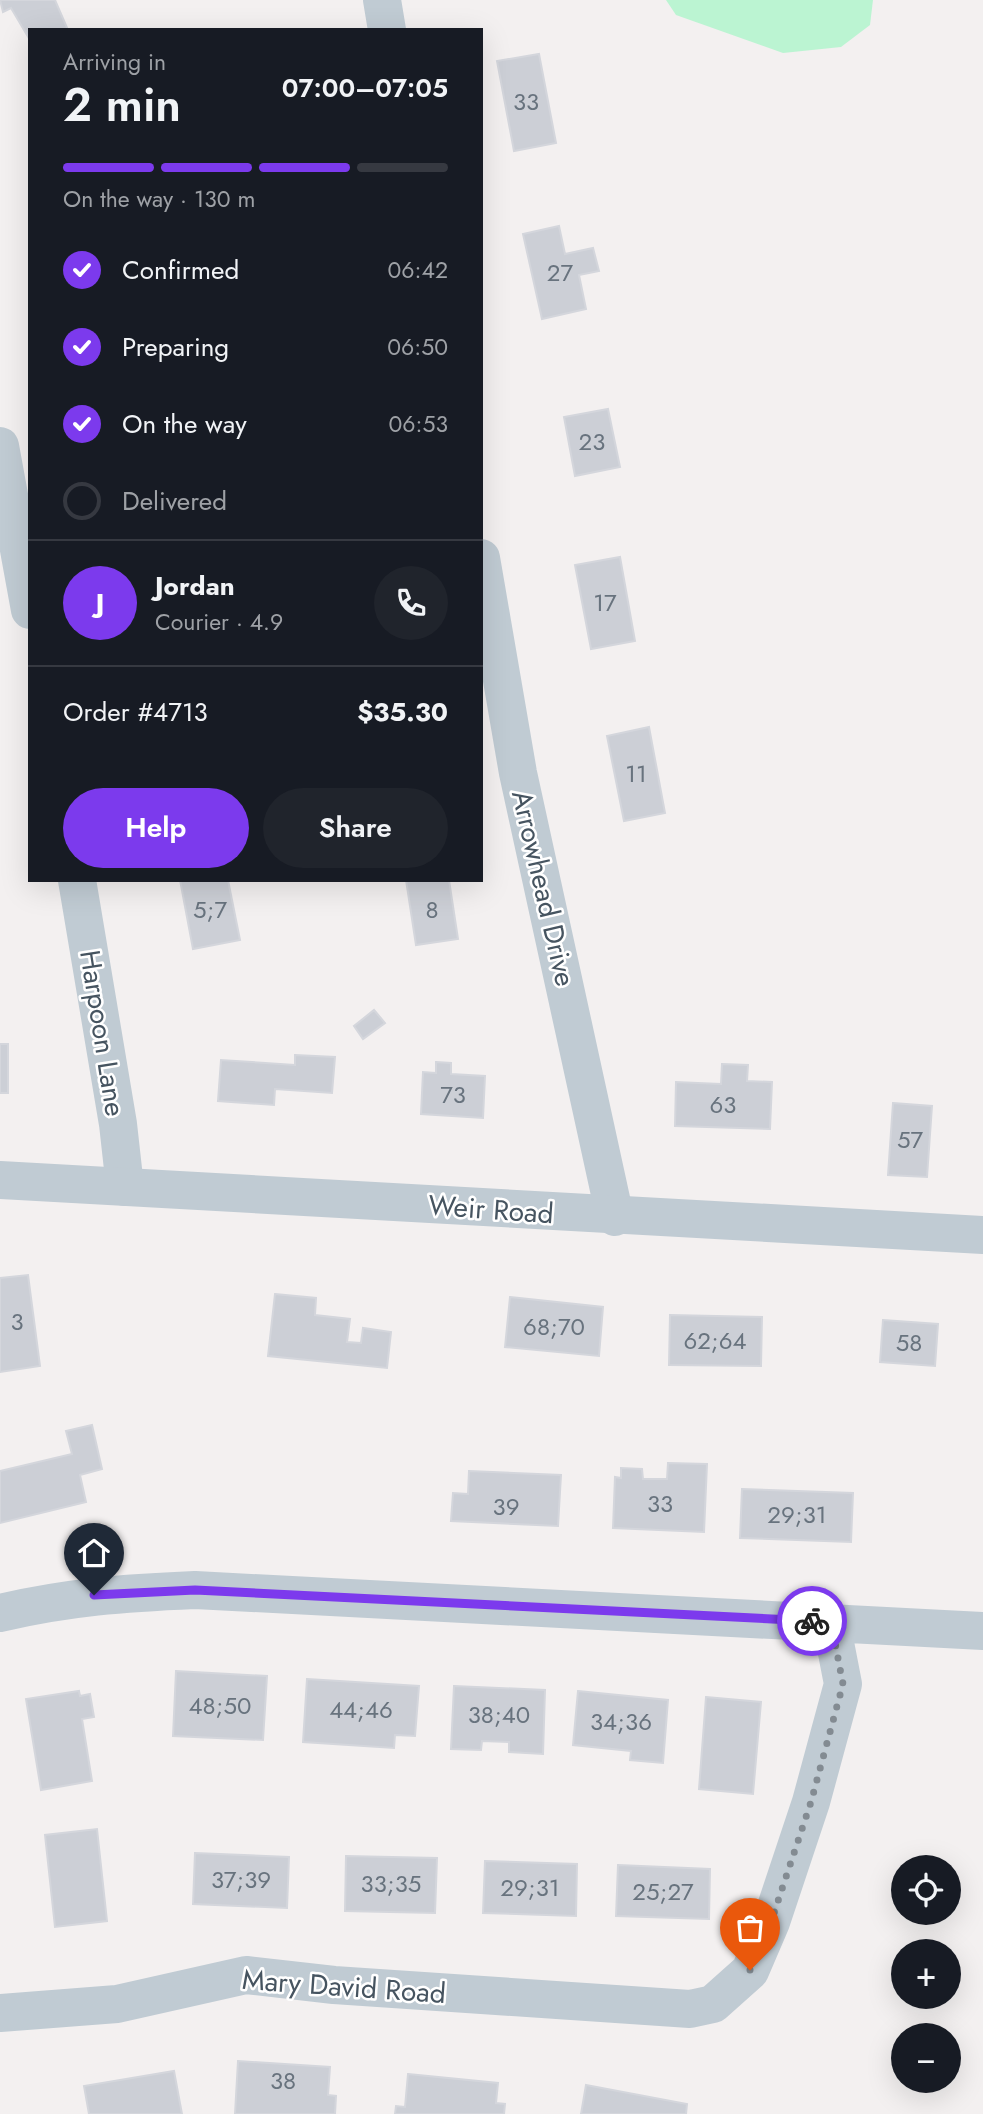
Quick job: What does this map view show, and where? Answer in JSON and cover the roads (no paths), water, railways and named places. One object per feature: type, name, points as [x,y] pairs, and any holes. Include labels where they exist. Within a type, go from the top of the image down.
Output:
[{"type":"street","points":[[382,0],[387,28]]},
{"type":"street","points":[[0,446],[28,599]]},
{"type":"street","name":"Arrowhead Drive","points":[[483,570],[518,773],[615,1217]]},
{"type":"street","name":"Harpoon Lane","points":[[78,882],[118,1124],[125,1186]]},
{"type":"street","name":"Weir Road","points":[[0,1180],[615,1217],[983,1235]]},
{"type":"street","points":[[0,1613],[70,1598],[118,1592],[195,1590],[983,1631]]},
{"type":"street","name":"Mary David Road","points":[[0,2012],[117,2004],[246,1975],[347,1986],[690,2009],[713,2004],[750,1970],[771,1922],[811,1802],[843,1684],[831,1622]]}]
